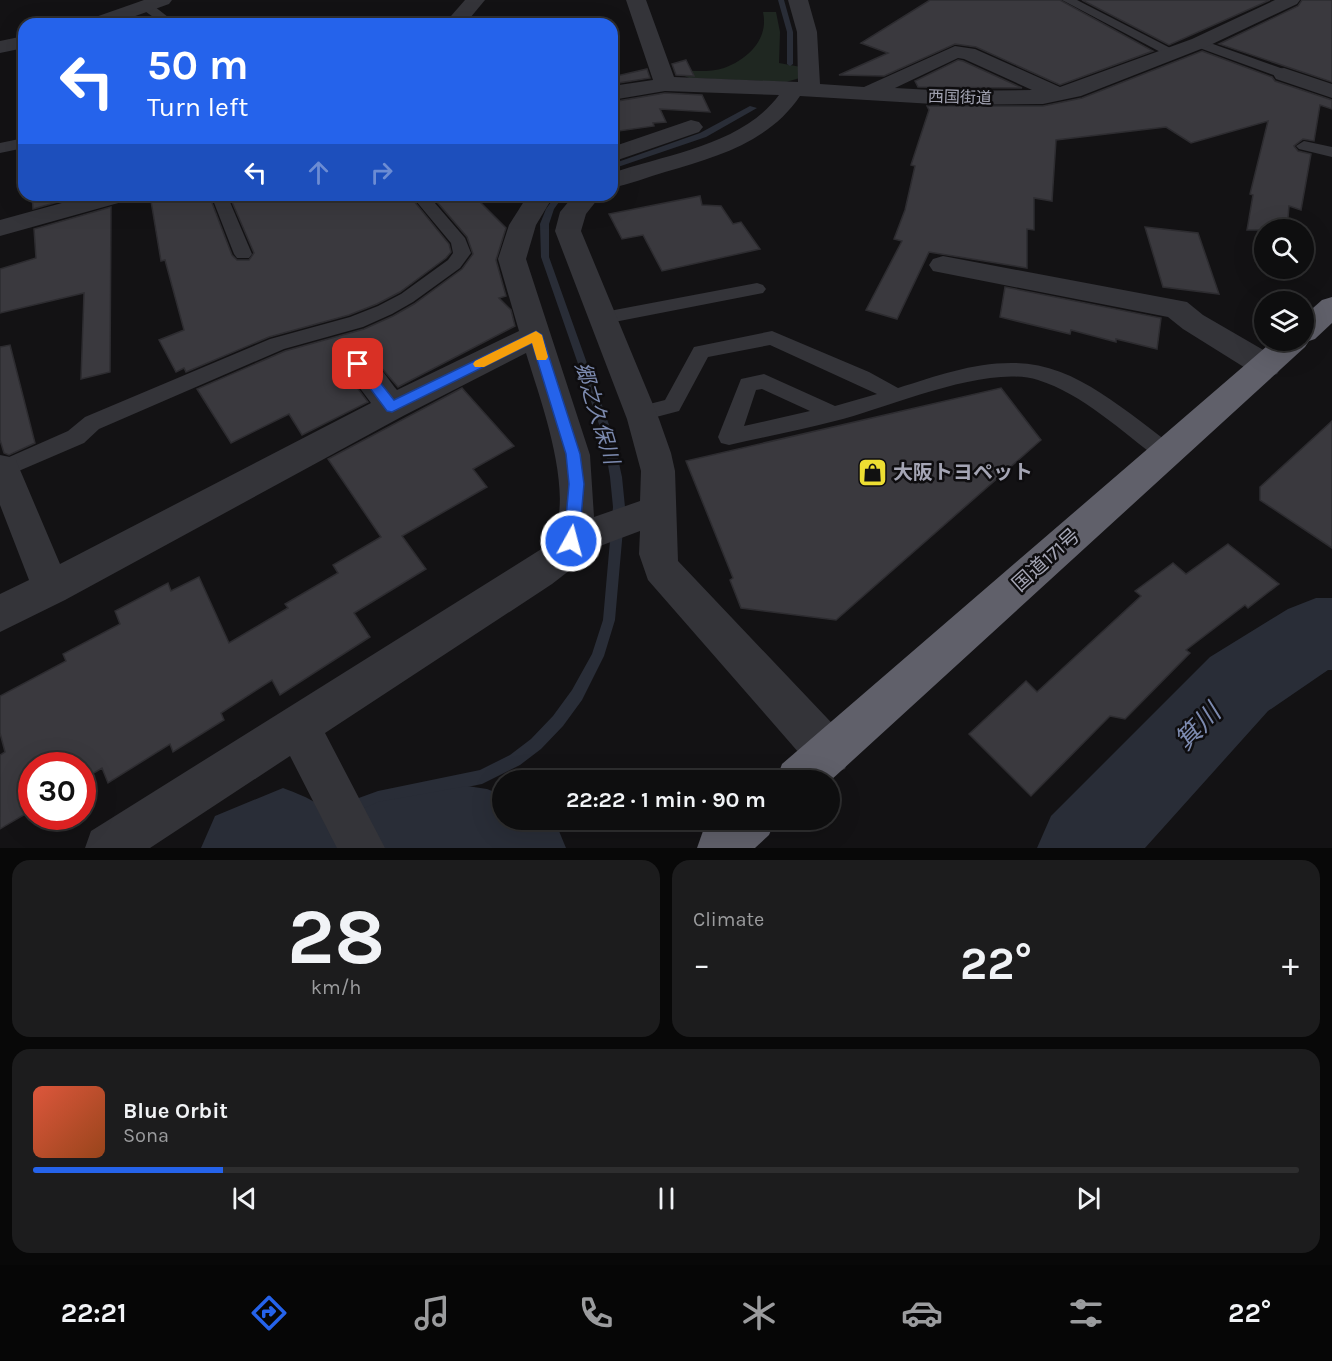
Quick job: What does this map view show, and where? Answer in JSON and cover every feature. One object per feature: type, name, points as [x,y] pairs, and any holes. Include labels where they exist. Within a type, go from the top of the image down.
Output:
[{"type":"highway","points":[[1314,323],[1332,307]]},
{"type":"highway","name":"国道171号","points":[[809,770],[1282,351]]},
{"type":"highway","points":[[720,848],[740,830]]},
{"type":"street","points":[[459,18],[475,0]]},
{"type":"street","points":[[636,0],[665,84]]},
{"type":"street","name":"西国街道","points":[[618,92],[665,84],[802,88],[978,99],[1026,98],[1059,94],[1072,92],[1199,43],[1290,0]]},
{"type":"street","points":[[111,18],[154,3]]},
{"type":"street","points":[[618,179],[746,135],[778,113],[802,88],[808,31],[798,6]]},
{"type":"street","points":[[0,47],[18,43]]},
{"type":"street","points":[[870,92],[955,52],[968,53],[1059,94]]},
{"type":"street","points":[[1284,74],[1332,91]]},
{"type":"street","points":[[618,104],[640,102]]},
{"type":"street","points":[[618,153],[691,128]]},
{"type":"street","points":[[0,228],[98,201]]},
{"type":"street","points":[[516,239],[511,234],[517,201]]},
{"type":"street","points":[[537,201],[527,215],[516,239],[512,262],[573,454],[582,538]]},
{"type":"street","points":[[583,201],[573,212],[568,231],[641,413],[656,462],[652,511],[659,562],[666,576],[829,753]]},
{"type":"street","points":[[943,265],[1177,309],[1193,322],[1266,366]]},
{"type":"street","points":[[0,614],[392,407],[536,335]]},
{"type":"street","points":[[358,364],[392,407]]},
{"type":"street","points":[[2,469],[51,588]]},
{"type":"street","points":[[108,848],[539,572],[582,538],[652,511]]},
{"type":"street","points":[[298,726],[362,848]]},
{"type":"lane","points":[[1068,0],[1173,53]]},
{"type":"lane","points":[[154,3],[166,18]]},
{"type":"lane","points":[[1199,43],[1284,74]]},
{"type":"lane","points":[[0,148],[18,144]]},
{"type":"lane","points":[[1304,146],[1332,152]]},
{"type":"lane","points":[[221,201],[243,254]]},
{"type":"lane","points":[[2,469],[76,437],[92,423],[277,344],[356,322],[407,298],[454,264],[462,253],[459,242],[424,201]]},
{"type":"lane","points":[[604,318],[757,289]]},
{"type":"lane","points":[[641,413],[672,406],[701,352],[772,338],[862,377],[897,396]]},
{"type":"lane","points":[[834,414],[950,381],[1023,369],[1051,377],[1092,400],[1167,453]]},
{"type":"shaded area","points":[[763,12],[776,12],[780,32],[779,63],[801,67],[800,78],[786,82],[689,78],[673,71],[718,70],[741,59],[755,47],[760,39],[764,22]]},
{"type":"building","points":[[930,0],[1060,0],[1153,51],[1060,85],[976,47],[955,44],[884,76],[839,75],[888,53],[861,43]]},
{"type":"building","points":[[1082,0],[1270,0],[1169,45]]},
{"type":"building","points":[[1302,0],[1332,0],[1332,82],[1219,44],[1298,6]]},
{"type":"building","points":[[1202,51],[1272,77],[1275,81],[1332,100],[1332,109],[1320,105],[1314,141],[1303,139],[1294,146],[1298,151],[1311,154],[1301,210],[1289,206],[1288,219],[1254,219],[1254,230],[1247,230],[1253,195],[1250,194],[1268,121],[1191,143],[1166,127],[1056,140],[1052,201],[1034,198],[1034,230],[1027,229],[1027,268],[929,252],[897,319],[866,310],[902,241],[894,239],[905,210],[915,166],[911,165],[929,110],[927,106],[1043,106],[1082,98]]},
{"type":"building","points":[[686,60],[694,76],[676,75],[672,64]]},
{"type":"building","points":[[958,60],[1022,88],[918,87],[915,81]]},
{"type":"building","points":[[647,69],[650,78],[618,83],[618,76]]},
{"type":"building","points":[[665,93],[702,95],[710,112],[660,109],[666,122],[618,131],[618,101]]},
{"type":"building","points":[[700,196],[702,205],[721,206],[733,224],[741,222],[760,249],[662,271],[643,235],[622,239],[609,214]]},
{"type":"building","points":[[32,201],[61,201],[33,209]]},
{"type":"building","points":[[151,201],[211,201],[232,255],[237,260],[249,260],[254,253],[232,201],[414,201],[449,244],[451,252],[400,292],[377,304],[349,315],[269,337],[186,372],[184,368],[176,372],[159,340],[184,330],[165,260],[161,261]]},
{"type":"building","points":[[436,201],[479,201],[506,228],[496,260],[506,296],[499,298],[511,310],[515,326],[398,387],[372,357],[356,353],[347,354],[340,365],[368,402],[302,435],[289,414],[231,443],[197,389],[285,351],[364,329],[393,316],[414,304],[462,269],[473,254],[467,237]]},
{"type":"building","points":[[111,207],[110,372],[81,379],[84,293],[0,313],[0,269],[36,258],[34,229]]},
{"type":"building","points":[[1145,227],[1198,233],[1219,294],[1163,287]]},
{"type":"building","points":[[1005,287],[1161,318],[1157,349],[1116,339],[1116,342],[1071,330],[1070,334],[1000,317]]},
{"type":"building","points":[[10,345],[35,443],[9,455],[4,453],[0,440],[0,347]]},
{"type":"building","points":[[462,388],[514,446],[473,469],[487,487],[402,536],[426,569],[354,613],[370,637],[280,695],[272,680],[221,713],[224,720],[173,752],[170,744],[108,783],[102,768],[96,772],[96,752],[18,752],[18,818],[0,829],[0,755],[5,752],[0,733],[0,696],[66,661],[63,654],[120,624],[115,611],[168,583],[171,591],[199,577],[229,643],[288,608],[285,604],[338,573],[333,565],[381,537],[328,459]]},
{"type":"building","points":[[1001,388],[1041,440],[836,620],[741,608],[730,580],[733,578],[686,461]]},
{"type":"building","points":[[1332,421],[1332,548],[1260,500],[1260,487]]},
{"type":"building","points":[[1228,544],[1279,584],[1248,608],[1245,605],[1186,650],[1190,653],[1125,719],[1110,716],[1031,796],[969,734],[1026,681],[1037,692],[1141,596],[1135,591],[1173,563],[1186,574]]},
{"type":"waterway","name":"郷之久保川","points":[[781,0],[790,32],[790,64]]},
{"type":"waterway","name":"郷之久保川","points":[[618,165],[703,135],[753,108]]},
{"type":"waterway","name":"郷之久保川","points":[[350,808],[378,798],[482,777],[515,760],[536,744],[558,721],[577,695],[598,656],[609,620],[619,507],[608,436],[545,257],[545,224],[555,201]]},
{"type":"waterway","name":"箕川","points":[[1083,848],[1239,684],[1316,634],[1332,634]]},
{"type":"waterway","name":"郷之久保川","points":[[283,833],[335,814]]},
{"type":"waterway","name":"箕川","points":[[378,848],[467,831],[487,834],[520,848]]},
{"type":"waterway","name":"箕川","points":[[247,848],[283,833],[299,848]]},
{"type":"slow traffic","points":[[479,364],[536,335],[542,357]]},
{"type":"place","name":"大阪トヨペット","points":[[872,472]]},
{"type":"route","points":[[358,364],[392,407],[536,335],[573,454],[577,484],[571,541]]}]
